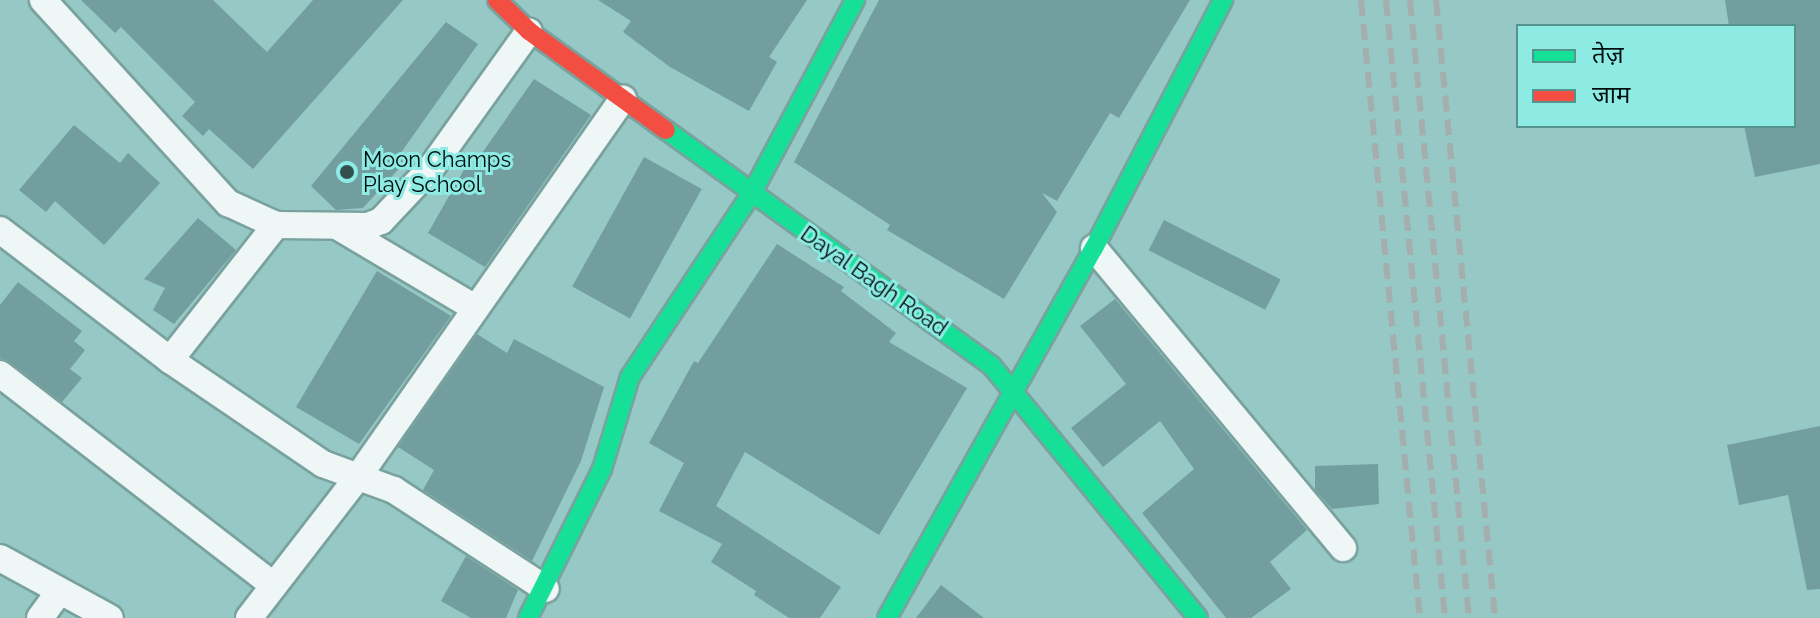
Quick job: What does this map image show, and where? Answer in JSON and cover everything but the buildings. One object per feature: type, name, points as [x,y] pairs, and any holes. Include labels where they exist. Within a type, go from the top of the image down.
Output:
[{"type":"street","points":[[43,0],[228,203],[276,225],[368,226],[389,214],[431,168],[529,31]]},
{"type":"street","name":"Dayal Bagh Road","points":[[497,0],[529,31],[979,356],[1198,618]]},
{"type":"street","points":[[528,618],[546,589],[602,469],[630,377],[752,193],[855,0]]},
{"type":"street","points":[[887,618],[1094,248],[1223,0]]},
{"type":"street","points":[[249,618],[358,477],[623,98]]},
{"type":"street","points":[[170,360],[276,225]]},
{"type":"street","points":[[336,226],[475,308]]},
{"type":"street","points":[[0,230],[170,360],[323,464],[394,490],[546,589]]},
{"type":"street","points":[[1094,248],[1343,548]]},
{"type":"street","points":[[0,374],[274,586]]},
{"type":"street","points":[[0,558],[110,618]]},
{"type":"street","points":[[40,618],[59,592]]},
{"type":"railway","points":[[1361,0],[1420,618]]},
{"type":"railway","points":[[1386,0],[1445,618]]},
{"type":"railway","points":[[1410,0],[1469,618]]},
{"type":"railway","points":[[1436,0],[1495,618]]},
{"type":"traffic: fast","points":[[528,618],[602,469],[630,377],[752,193],[855,0]]},
{"type":"traffic: fast","points":[[887,618],[1094,248],[1223,0]]},
{"type":"traffic: fast","points":[[666,130],[991,365],[1198,618]]},
{"type":"traffic: jam","points":[[497,0],[529,31],[666,130]]},
{"type":"place","name":"Moon Champs Play School","points":[[347,172]]}]
